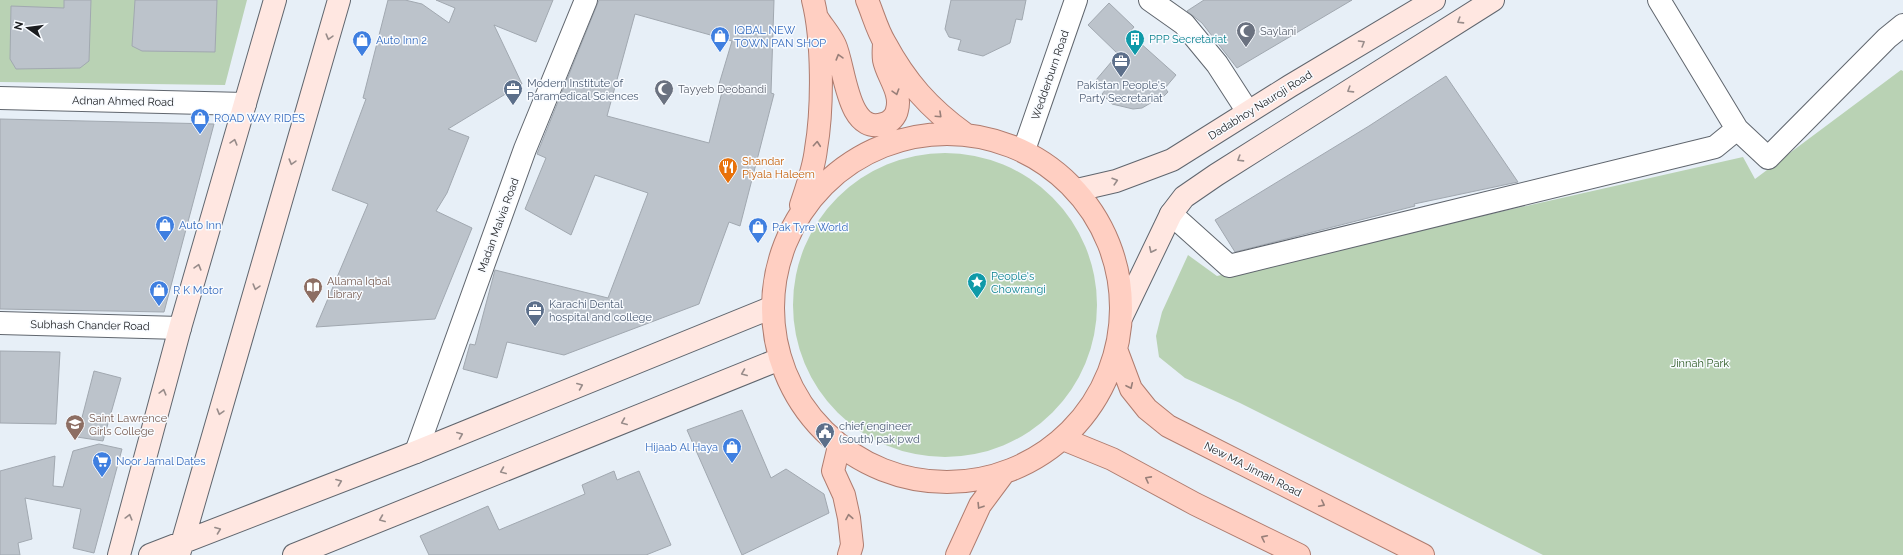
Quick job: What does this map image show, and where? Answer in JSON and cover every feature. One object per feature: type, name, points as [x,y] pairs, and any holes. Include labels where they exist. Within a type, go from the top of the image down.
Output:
[{"type":"main road","points":[[867,0],[884,42],[907,79],[942,118],[965,134]]},
{"type":"main road","points":[[815,10],[835,44],[853,108],[861,121],[875,126],[885,124],[891,120],[897,110],[898,97],[884,60],[884,42]]},
{"type":"main road","points":[[796,222],[816,150],[820,73],[815,10]]},
{"type":"main road","points":[[932,134],[965,134],[990,138],[1024,150],[1058,173],[1077,190],[1097,218],[1111,249],[1120,282],[1122,316],[1116,350],[1105,383],[1087,413],[1063,439],[1034,459],[1003,474],[960,483],[917,481],[875,468],[839,446],[803,407],[780,359],[774,333],[774,285],[786,242],[796,222],[815,194],[839,171],[867,152],[898,140],[932,134]]},
{"type":"main road","name":"New MA Jinnah Road","points":[[1116,350],[1131,389],[1146,409],[1168,426],[1423,555]]},
{"type":"main road","points":[[1063,439],[1112,459],[1195,504],[1299,555]]},
{"type":"main road","points":[[839,446],[833,471],[844,495],[850,518],[852,545],[849,555]]},
{"type":"main road","points":[[957,555],[980,505],[1003,474]]},
{"type":"street","points":[[119,555],[180,328],[276,0]]},
{"type":"street","points":[[180,550],[340,0]]},
{"type":"street","name":"Madan Malvia Road","points":[[416,452],[525,149],[586,0]]},
{"type":"street","name":"Wedderburn Road","points":[[1024,150],[1076,0]]},
{"type":"street","points":[[1150,0],[1184,24],[1217,64],[1248,112]]},
{"type":"street","name":"Dadabhoy Nauroji Road","points":[[1077,190],[1116,181],[1172,160],[1248,112],[1434,0]]},
{"type":"street","points":[[1122,316],[1171,214],[1184,197],[1216,175],[1493,0]]},
{"type":"street","points":[[1659,0],[1737,129],[1768,158],[1887,38],[1903,25]]},
{"type":"street","name":"Adnan Ahmed Road","points":[[0,98],[245,104]]},
{"type":"street","points":[[1171,214],[1229,266],[1715,147],[1737,129]]},
{"type":"street","points":[[150,555],[180,550],[773,307]]},
{"type":"street","name":"Subhash Chander Road","points":[[0,323],[180,328]]},
{"type":"street","points":[[294,555],[780,359]]},
{"type":"green space","points":[[0,0],[247,0],[225,85],[0,82]]},
{"type":"green space","name":"Jinnah Park","points":[[1901,70],[1903,71],[1903,555],[1543,555],[1240,403],[1185,378],[1159,357],[1156,336],[1162,312],[1188,255],[1217,276],[1743,157],[1755,179]]},
{"type":"green space","points":[[930,153],[960,153],[989,159],[1017,171],[1042,187],[1063,208],[1079,233],[1091,261],[1097,290],[1097,320],[1091,349],[1086,363],[1072,390],[1053,413],[1030,432],[1003,446],[989,451],[960,457],[930,457],[901,451],[873,439],[848,423],[827,402],[811,377],[799,349],[793,320],[793,290],[799,261],[811,233],[827,208],[848,187],[873,171],[901,159]]},
{"type":"building","points":[[64,0],[91,0],[89,61],[80,68],[16,69],[10,59],[11,6],[64,8]]},
{"type":"building","points":[[135,0],[217,0],[215,52],[142,51],[132,46]]},
{"type":"building","points":[[388,0],[405,0],[422,4],[449,23],[455,8],[436,0],[553,0],[536,42],[494,25],[522,84],[448,129],[469,137],[447,193],[436,211],[472,228],[435,319],[316,327],[368,204],[332,190],[366,99],[363,98]]},
{"type":"building","points":[[599,0],[774,0],[771,93],[774,94],[740,226],[729,222],[699,304],[564,355],[507,342],[497,378],[463,369],[470,344],[475,345],[495,270],[608,298],[648,193],[595,175],[571,235],[525,209],[546,158],[537,154]],"holes":[[[635,14],[732,41],[717,91],[722,92],[709,143],[607,116]]]},
{"type":"building","points":[[951,0],[1026,0],[1022,20],[1016,19],[1010,43],[983,56],[958,50],[961,40],[949,37],[945,29]]},
{"type":"building","name":"Saylani","points":[[1204,0],[1352,0],[1237,68],[1202,23],[1187,11]]},
{"type":"building","name":"PPP Secretariat","points":[[1109,3],[1134,27],[1129,33],[1176,75],[1165,88],[1168,92],[1157,103],[1154,101],[1142,108],[1133,109],[1112,104],[1102,94],[1106,89],[1096,80],[1118,54],[1088,25]]},
{"type":"building","points":[[1446,76],[1518,182],[1414,204],[1415,206],[1235,252],[1215,220],[1369,126]]},
{"type":"building","points":[[0,119],[214,124],[164,312],[0,309]]},
{"type":"building","points":[[0,351],[60,352],[56,424],[0,423]]},
{"type":"building","points":[[94,371],[121,378],[103,441],[77,437]]},
{"type":"building","points":[[742,410],[771,478],[786,469],[824,494],[829,513],[742,555],[687,430]]},
{"type":"building","points":[[99,444],[122,449],[94,553],[73,548],[81,509],[25,498],[32,539],[18,543],[20,555],[0,555],[0,471],[55,456],[53,486],[63,487],[73,451]]},
{"type":"building","points":[[614,471],[617,480],[639,471],[671,545],[646,555],[429,555],[420,536],[488,506],[499,530],[585,494],[582,485]]},
{"type":"place","name":"Saylani","points":[[1246,48]]},
{"type":"place","name":"IQBAL NEW TOWN PAN SHOP","points":[[720,53]]},
{"type":"place","name":"PPP Secretariat","points":[[1135,56]]},
{"type":"place","name":"Auto Inn 2","points":[[362,57]]},
{"type":"place","name":"Pakistan People's Party Secretariat","points":[[1121,78]]},
{"type":"place","name":"Modern Institute of Paramedical Sciences","points":[[513,106]]},
{"type":"place","name":"Tayyeb Deobandi","points":[[664,106]]},
{"type":"place","name":"ROAD WAY RIDES","points":[[200,135]]},
{"type":"place","name":"Shandar Piyala Haleem","points":[[728,184]]},
{"type":"place","name":"Auto Inn","points":[[165,242]]},
{"type":"place","name":"Pak Tyre World","points":[[758,244]]},
{"type":"place","name":"People's Chowrangi","points":[[977,299]]},
{"type":"place","name":"Allama Iqbal Library","points":[[313,304]]},
{"type":"place","name":"R K Motor","points":[[159,307]]},
{"type":"place","name":"Karachi Dental hospital and college","points":[[535,327]]},
{"type":"place","name":"Saint Lawrence Girls College","points":[[75,441]]},
{"type":"place","name":"chief engineer (south) pak pwd","points":[[825,449]]},
{"type":"place","name":"Hijaab Al Haya","points":[[732,464]]},
{"type":"place","name":"Noor Jamal Dates","points":[[102,478]]}]
